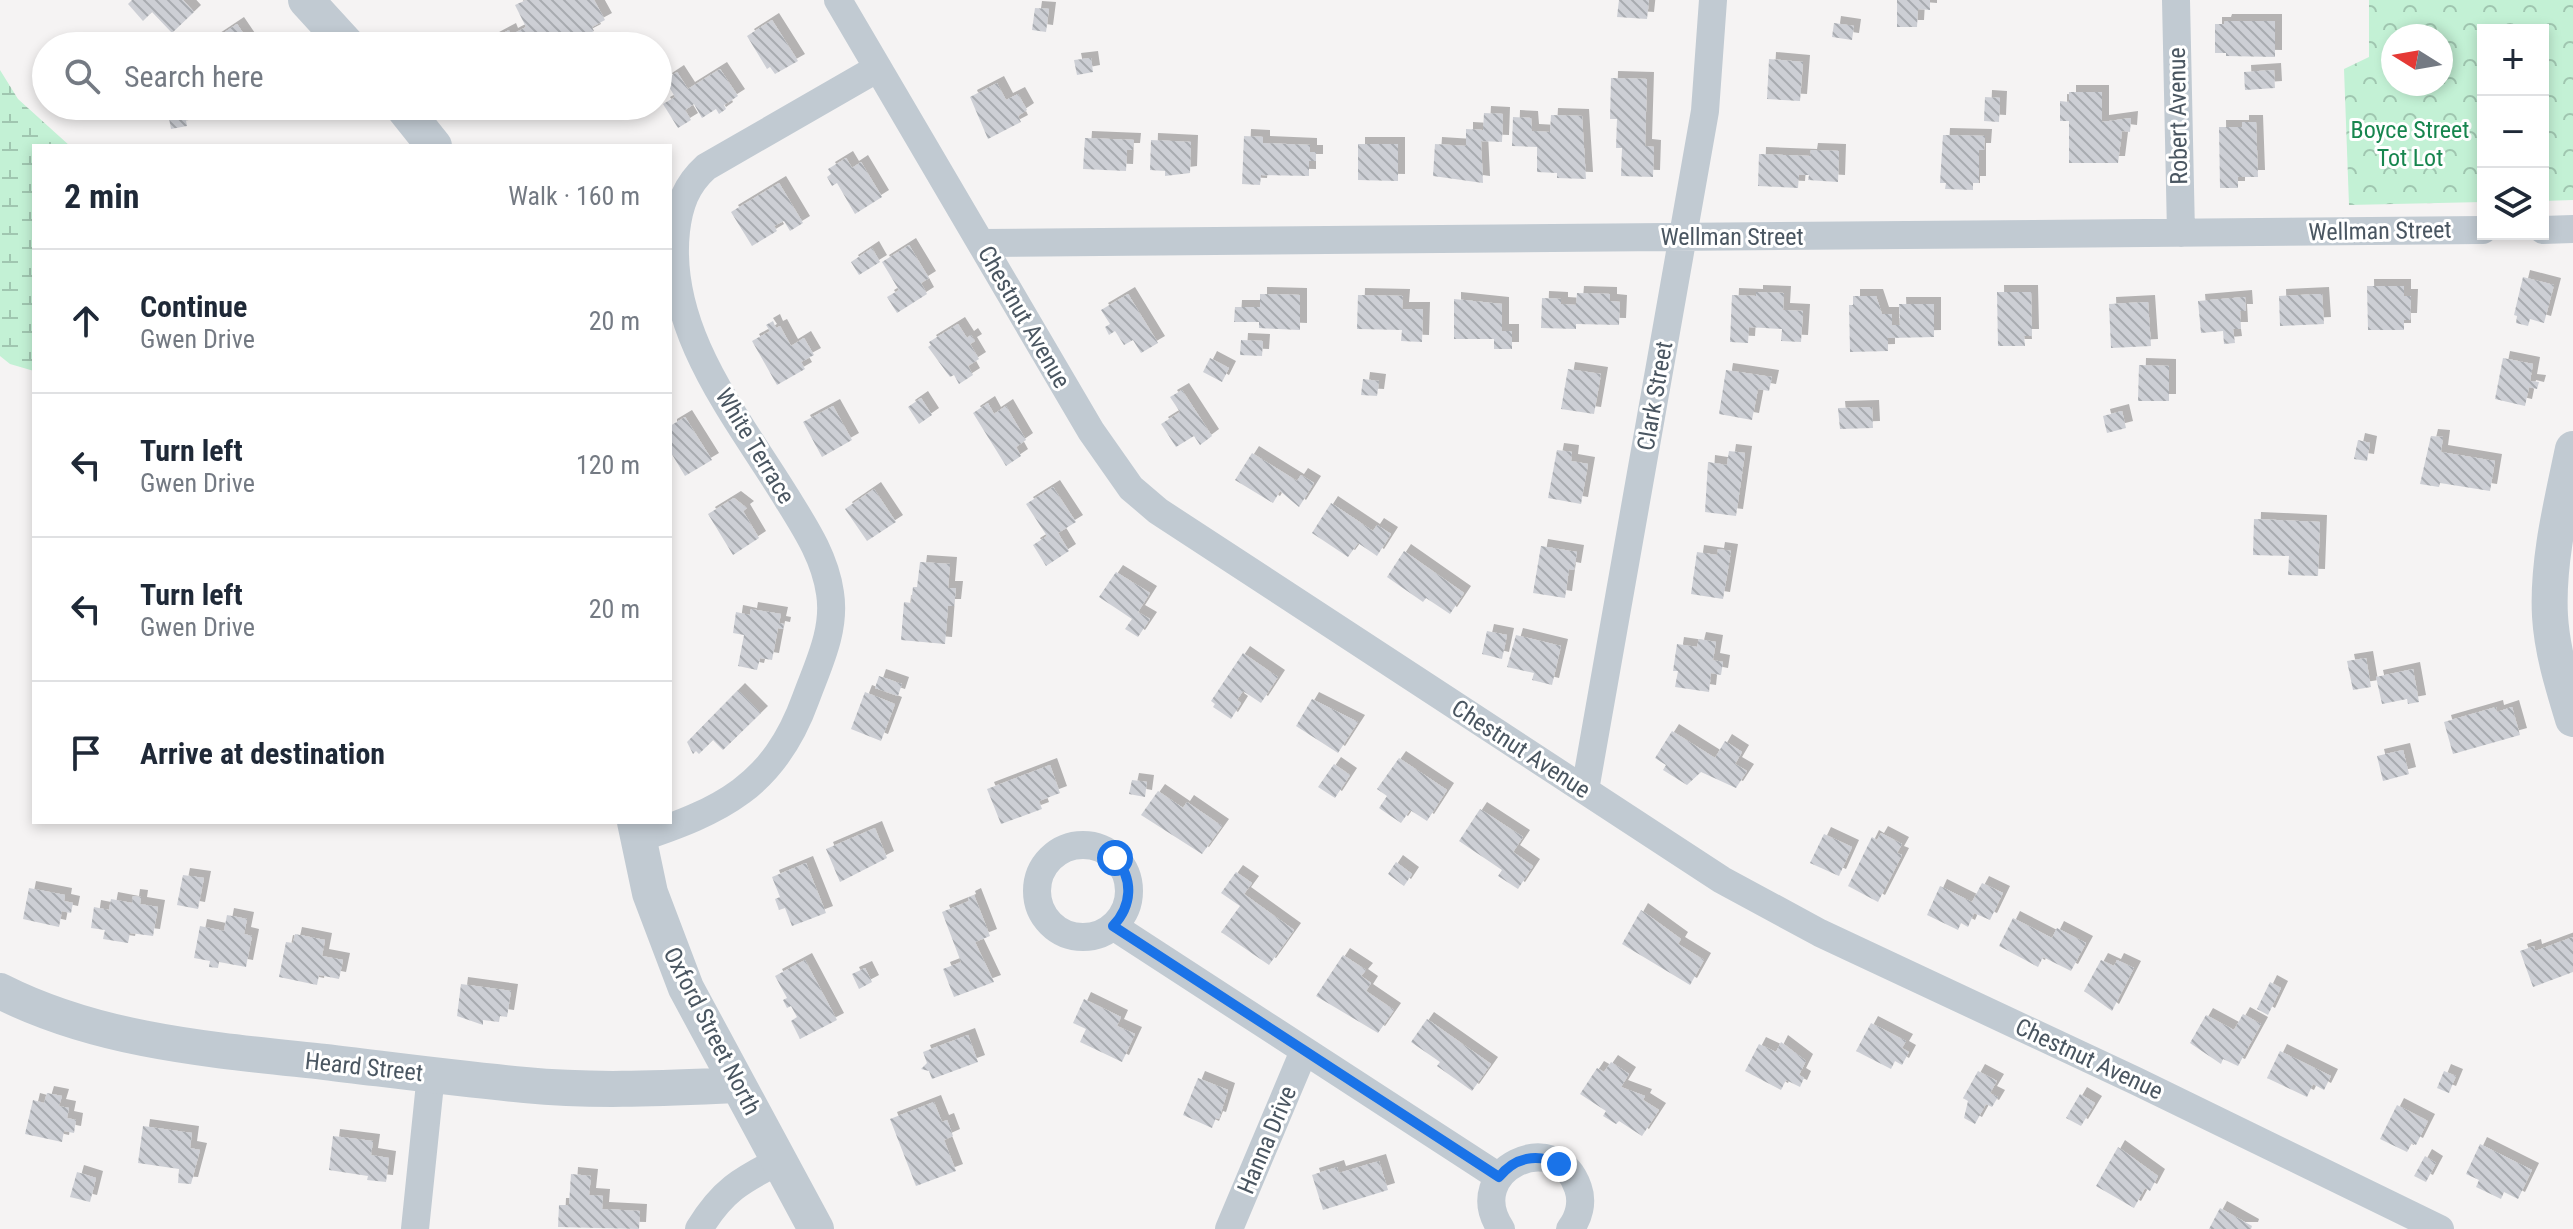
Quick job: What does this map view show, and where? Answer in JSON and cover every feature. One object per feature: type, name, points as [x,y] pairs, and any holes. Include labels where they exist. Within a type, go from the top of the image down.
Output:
[{"type":"street","points":[[306,0],[335,32]]},
{"type":"street","name":"Chestnut Avenue","points":[[838,0],[1091,431],[1131,488],[1185,532],[1722,880],[1820,933],[2440,1229]]},
{"type":"street","name":"Clark Street","points":[[1585,790],[1705,111],[1713,0]]},
{"type":"street","name":"Robert Avenue","points":[[2176,0],[2181,233]]},
{"type":"street","name":"White Terrace","points":[[672,823],[699,818],[725,804],[768,766],[794,729],[828,636],[832,612],[830,591],[818,551],[707,368],[686,324],[675,275],[674,247],[680,205],[695,177],[706,167],[878,68]]},
{"type":"street","points":[[413,120],[432,144]]},
{"type":"street","points":[[2549,230],[2573,229]]},
{"type":"street","name":"Wellman Street","points":[[981,243],[2477,230]]},
{"type":"street","points":[[2573,449],[2553,562],[2550,614],[2556,658],[2573,719]]},
{"type":"street","name":"White Terrace","points":[[636,830],[668,824]]},
{"type":"street","name":"Oxford Street North","points":[[636,830],[665,940],[738,1085],[816,1229]]},
{"type":"street","points":[[1113,926],[1499,1177]]},
{"type":"street","name":"Heard Street","points":[[0,991],[35,1008],[136,1037],[526,1085],[620,1089],[738,1085]]},
{"type":"street","name":"Hanna Drive","points":[[1229,1229],[1304,1051]]},
{"type":"street","points":[[415,1229],[431,1074]]},
{"type":"street","points":[[1501,1229],[1492,1204],[1499,1177],[1513,1164],[1531,1158],[1559,1164],[1573,1178],[1580,1196],[1578,1215],[1570,1229]]},
{"type":"street","points":[[699,1229],[717,1200],[742,1180],[779,1161]]},
{"type":"green space","name":"Boyce Street Tot Lot","points":[[2369,0],[2573,0],[2573,200],[2549,201],[2549,24],[2477,24],[2477,202],[2349,205],[2344,69],[2369,57]]},
{"type":"green space","points":[[0,70],[18,99],[32,112],[32,120],[41,120],[68,144],[32,144],[32,370],[10,364],[0,356]]},
{"type":"building","points":[[132,0],[183,0],[194,12],[171,32],[152,12],[143,21],[128,4]]},
{"type":"building","points":[[526,0],[594,0],[605,20],[592,27],[592,32],[517,32],[526,27],[515,5]]},
{"type":"building","points":[[1619,0],[1649,0],[1647,19],[1617,17]]},
{"type":"building","points":[[1897,0],[1930,0],[1930,10],[1918,9],[1917,27],[1897,27]]},
{"type":"building","points":[[1035,8],[1049,9],[1046,32],[1032,30]]},
{"type":"building","points":[[772,20],[798,61],[775,74],[770,67],[767,69],[747,36]]},
{"type":"building","points":[[2225,21],[2275,21],[2275,57],[2215,53],[2215,24],[2224,24]]},
{"type":"building","points":[[1834,23],[1854,26],[1852,40],[1832,37]]},
{"type":"building","points":[[237,24],[242,32],[225,32]]},
{"type":"building","points":[[1091,58],[1093,72],[1077,75],[1074,60]]},
{"type":"building","points":[[1769,59],[1803,62],[1800,101],[1767,99]]},
{"type":"building","points":[[720,69],[738,96],[724,105],[726,109],[719,114],[716,109],[702,118],[694,104],[685,110],[691,120],[678,128],[672,118],[672,99],[675,97],[672,75],[677,72],[688,89]]},
{"type":"building","points":[[2274,70],[2275,88],[2245,90],[2244,72]]},
{"type":"building","points":[[1611,78],[1647,79],[1645,146],[1654,147],[1653,177],[1621,176],[1622,148],[1616,148],[1617,119],[1610,119]]},
{"type":"building","points":[[997,83],[1006,100],[1018,94],[1027,110],[1018,116],[1021,122],[988,139],[970,97]]},
{"type":"building","points":[[2069,92],[2102,92],[2102,122],[2131,118],[2130,132],[2122,131],[2118,163],[2069,163],[2069,121],[2060,121],[2060,101],[2069,102]]},
{"type":"building","points":[[1985,97],[2000,98],[1999,122],[1984,121]]},
{"type":"building","points":[[1484,113],[1503,114],[1502,142],[1481,141],[1483,183],[1433,176],[1435,144],[1466,146],[1466,129],[1483,130]]},
{"type":"building","points":[[1551,115],[1582,116],[1586,179],[1557,178],[1557,173],[1537,172],[1537,147],[1512,146],[1513,117],[1531,118],[1532,131],[1550,132]]},
{"type":"building","points":[[169,120],[186,120],[187,126],[171,129]]},
{"type":"building","points":[[2242,122],[2256,122],[2258,177],[2238,177],[2238,188],[2220,188],[2219,127],[2242,127]]},
{"type":"building","points":[[1943,135],[1985,136],[1984,150],[1979,150],[1979,183],[1973,183],[1973,190],[1945,189],[1946,183],[1940,183]]},
{"type":"building","points":[[1244,136],[1263,137],[1263,143],[1310,145],[1310,152],[1316,152],[1316,161],[1309,161],[1309,176],[1261,175],[1260,185],[1242,184]]},
{"type":"building","points":[[1085,138],[1134,140],[1133,150],[1127,150],[1126,171],[1083,169]]},
{"type":"building","points":[[1151,140],[1191,142],[1190,173],[1165,176],[1165,171],[1150,170]]},
{"type":"building","points":[[1358,144],[1398,144],[1398,181],[1358,180]]},
{"type":"building","points":[[1811,150],[1839,151],[1838,182],[1808,180],[1809,175],[1799,175],[1798,188],[1758,186],[1759,154],[1810,156]]},
{"type":"building","points":[[846,158],[852,168],[861,162],[882,197],[855,214],[837,183],[832,186],[827,177],[831,174],[828,169]]},
{"type":"building","points":[[779,183],[803,223],[790,231],[784,221],[774,226],[777,231],[752,246],[731,212]]},
{"type":"building","points":[[909,245],[929,278],[921,283],[927,294],[897,313],[887,297],[899,290],[882,262]]},
{"type":"building","points":[[872,248],[880,262],[859,275],[851,262]]},
{"type":"building","points":[[2523,277],[2554,285],[2544,323],[2530,319],[2528,326],[2516,323],[2517,316],[2514,315]]},
{"type":"building","points":[[2367,286],[2404,286],[2404,296],[2411,296],[2410,320],[2404,320],[2404,330],[2368,330]]},
{"type":"building","points":[[1756,292],[1784,293],[1783,310],[1803,311],[1801,342],[1781,341],[1782,329],[1749,327],[1748,343],[1730,342],[1732,295],[1756,296]]},
{"type":"building","points":[[1997,292],[2031,292],[2032,336],[2024,336],[2025,346],[1998,346]]},
{"type":"building","points":[[1577,293],[1610,294],[1610,301],[1620,302],[1619,325],[1576,324],[1576,329],[1541,328],[1542,298],[1561,299],[1561,304],[1576,305]]},
{"type":"building","points":[[1128,294],[1158,343],[1141,353],[1133,340],[1124,345],[1115,331],[1109,335],[1105,327],[1110,324],[1101,310]]},
{"type":"building","points":[[1260,294],[1300,295],[1300,330],[1259,328],[1259,322],[1234,322],[1235,307],[1260,307]]},
{"type":"building","points":[[2322,294],[2324,324],[2280,326],[2279,296]]},
{"type":"building","points":[[1358,295],[1403,296],[1402,309],[1423,309],[1422,342],[1401,341],[1402,330],[1357,329]]},
{"type":"building","points":[[1853,296],[1876,296],[1882,314],[1892,314],[1892,325],[1900,325],[1899,304],[1934,304],[1934,337],[1888,338],[1888,351],[1850,352],[1849,305],[1853,305]]},
{"type":"building","points":[[2245,297],[2246,311],[2240,311],[2241,329],[2233,329],[2235,343],[2224,344],[2223,331],[2201,333],[2198,301]]},
{"type":"building","points":[[1454,299],[1502,304],[1502,331],[1512,331],[1512,349],[1494,349],[1494,339],[1454,339]]},
{"type":"building","points":[[2148,302],[2151,346],[2111,348],[2109,304]]},
{"type":"building","points":[[773,321],[776,328],[780,326],[791,346],[804,338],[814,355],[801,362],[805,369],[777,385],[752,341],[770,331],[766,325]]},
{"type":"building","points":[[958,324],[967,338],[971,335],[975,341],[970,344],[979,359],[968,366],[973,375],[959,384],[954,375],[950,377],[928,347],[931,345],[929,342]]},
{"type":"building","points":[[1241,340],[1263,341],[1262,356],[1240,355]]},
{"type":"building","points":[[1210,358],[1229,368],[1222,382],[1203,372]]},
{"type":"building","points":[[2503,358],[2533,364],[2530,381],[2539,382],[2537,389],[2529,387],[2525,406],[2495,399]]},
{"type":"building","points":[[2139,365],[2169,366],[2169,401],[2138,401]]},
{"type":"building","points":[[1568,369],[1601,374],[1594,414],[1561,409]]},
{"type":"building","points":[[1726,370],[1772,377],[1769,391],[1758,389],[1752,420],[1719,414]]},
{"type":"building","points":[[1363,379],[1379,381],[1377,396],[1361,395]]},
{"type":"building","points":[[1182,390],[1212,436],[1200,445],[1194,436],[1176,447],[1161,424],[1180,412],[1170,397]]},
{"type":"building","points":[[921,398],[932,415],[919,424],[908,407]]},
{"type":"building","points":[[988,403],[994,414],[1006,406],[1026,440],[1016,447],[1021,456],[1006,466],[973,413]]},
{"type":"building","points":[[833,406],[852,440],[822,457],[803,422]]},
{"type":"building","points":[[1872,407],[1873,428],[1840,429],[1838,408]]},
{"type":"building","points":[[2122,411],[2126,428],[2107,433],[2103,416]]},
{"type":"building","points":[[685,417],[712,460],[685,476],[672,454],[672,425]]},
{"type":"building","points":[[2431,436],[2443,437],[2441,452],[2495,461],[2490,491],[2440,483],[2439,487],[2420,484]]},
{"type":"building","points":[[2358,440],[2370,443],[2367,461],[2354,459]]},
{"type":"building","points":[[1557,450],[1572,452],[1571,461],[1588,464],[1581,504],[1548,498]]},
{"type":"building","points":[[1729,451],[1745,453],[1736,516],[1705,512],[1708,462],[1727,465]]},
{"type":"building","points":[[1252,453],[1297,481],[1301,475],[1314,483],[1299,507],[1280,491],[1273,503],[1235,480]]},
{"type":"building","points":[[1053,487],[1076,522],[1058,533],[1069,551],[1046,566],[1033,545],[1047,536],[1026,504]]},
{"type":"building","points":[[874,489],[896,522],[867,541],[845,509]]},
{"type":"building","points":[[734,498],[747,508],[743,511],[759,538],[733,555],[708,514]]},
{"type":"building","points":[[1331,503],[1373,531],[1377,525],[1391,534],[1377,556],[1358,543],[1348,557],[1312,533]]},
{"type":"building","points":[[2254,519],[2320,522],[2318,576],[2288,575],[2289,556],[2253,555]]},
{"type":"building","points":[[1541,546],[1577,552],[1574,570],[1569,569],[1565,598],[1533,593]]},
{"type":"building","points":[[1718,549],[1731,551],[1723,599],[1691,594],[1697,552],[1717,555]]},
{"type":"building","points":[[1404,551],[1464,593],[1450,614],[1426,598],[1423,602],[1387,577]]},
{"type":"building","points":[[920,562],[950,564],[948,588],[956,588],[954,606],[948,606],[945,644],[901,640],[904,602],[911,603],[913,587],[917,587]]},
{"type":"building","points":[[1116,572],[1150,593],[1138,612],[1150,619],[1138,637],[1125,629],[1132,619],[1099,597]]},
{"type":"building","points":[[751,609],[781,614],[779,623],[784,624],[783,629],[778,628],[772,660],[760,658],[757,670],[738,666],[744,635],[733,633],[736,612],[750,615]]},
{"type":"building","points":[[1487,631],[1507,635],[1502,659],[1482,654]]},
{"type":"building","points":[[1516,635],[1561,646],[1552,685],[1532,680],[1534,673],[1507,667]]},
{"type":"building","points":[[1699,639],[1716,642],[1713,660],[1723,662],[1721,675],[1711,673],[1709,692],[1675,687],[1678,671],[1673,671],[1677,644],[1697,647]]},
{"type":"building","points":[[1243,653],[1278,677],[1261,703],[1243,691],[1237,700],[1241,703],[1231,719],[1213,707],[1215,704],[1211,701]]},
{"type":"building","points":[[2366,658],[2371,687],[2353,690],[2347,661]]},
{"type":"building","points":[[2413,669],[2419,702],[2408,704],[2407,699],[2382,704],[2376,677]]},
{"type":"building","points":[[879,676],[902,684],[898,696],[875,688]]},
{"type":"building","points":[[738,690],[761,713],[723,750],[713,740],[699,754],[696,751],[693,754],[687,742]]},
{"type":"building","points":[[865,692],[895,704],[881,741],[851,729]]},
{"type":"building","points":[[1312,699],[1358,722],[1338,753],[1296,726]]},
{"type":"building","points":[[2496,707],[2497,712],[2512,707],[2520,735],[2453,754],[2444,722]]},
{"type":"building","points":[[1672,731],[1715,758],[1725,741],[1742,752],[1735,764],[1747,771],[1736,788],[1701,772],[1687,785],[1663,770],[1666,765],[1655,758]]},
{"type":"building","points":[[2403,750],[2409,774],[2383,781],[2377,756]]},
{"type":"building","points":[[1399,758],[1447,790],[1427,821],[1410,810],[1401,823],[1379,808],[1387,796],[1377,789]]},
{"type":"building","points":[[1334,764],[1350,775],[1335,798],[1318,787]]},
{"type":"building","points":[[1050,765],[1060,793],[1039,801],[1042,809],[1001,824],[987,789]]},
{"type":"building","points":[[1132,780],[1147,782],[1145,797],[1129,794]]},
{"type":"building","points":[[1158,791],[1183,808],[1187,802],[1222,826],[1202,854],[1141,815]]},
{"type":"building","points":[[1480,809],[1523,837],[1513,852],[1533,866],[1518,889],[1498,876],[1502,870],[1459,841]]},
{"type":"building","points":[[875,828],[887,858],[840,882],[826,849]]},
{"type":"building","points":[[1881,833],[1902,844],[1897,853],[1902,855],[1878,902],[1848,886],[1872,837],[1877,840]]},
{"type":"building","points":[[1824,834],[1852,847],[1839,876],[1810,863]]},
{"type":"building","points":[[1396,862],[1412,874],[1404,886],[1388,874]]},
{"type":"building","points":[[806,863],[826,913],[792,926],[785,908],[779,910],[775,899],[780,897],[772,877]]},
{"type":"building","points":[[1236,872],[1252,883],[1244,894],[1294,930],[1269,965],[1221,932],[1240,906],[1221,893]]},
{"type":"building","points":[[183,875],[204,878],[198,909],[177,905]]},
{"type":"building","points":[[1982,883],[2003,893],[1990,920],[1974,913],[1968,927],[1961,923],[1958,930],[1927,915],[1940,886],[1972,902]]},
{"type":"building","points":[[29,888],[65,895],[64,901],[73,903],[71,913],[62,911],[59,927],[23,919]]},
{"type":"building","points":[[974,895],[990,936],[975,942],[994,982],[954,997],[943,969],[961,962],[942,912],[969,901],[968,898]]},
{"type":"building","points":[[133,896],[141,897],[140,904],[158,907],[153,936],[130,933],[128,943],[103,939],[105,930],[91,928],[94,907],[109,910],[111,899],[132,903]]},
{"type":"building","points":[[1641,910],[1681,939],[1678,944],[1704,960],[1690,985],[1622,944]]},
{"type":"building","points":[[227,915],[247,919],[244,934],[252,936],[246,967],[219,962],[218,968],[209,967],[210,961],[194,958],[200,926],[224,931]]},
{"type":"building","points":[[2013,918],[2052,938],[2057,928],[2086,943],[2071,971],[2043,957],[2038,967],[1999,946]]},
{"type":"building","points":[[295,934],[325,940],[322,956],[343,960],[339,979],[319,975],[317,985],[279,977],[286,942],[293,943]]},
{"type":"building","points":[[2573,937],[2573,972],[2533,987],[2520,951],[2534,946],[2535,951]]},
{"type":"building","points":[[1343,955],[1366,970],[1361,976],[1371,983],[1366,991],[1394,1010],[1378,1033],[1316,996]]},
{"type":"building","points":[[805,960],[837,1020],[800,1039],[791,1021],[797,1017],[791,1006],[787,1008],[783,1000],[787,998],[775,976]]},
{"type":"building","points":[[2101,960],[2114,966],[2117,960],[2134,968],[2112,1011],[2084,991]]},
{"type":"building","points":[[865,968],[872,982],[859,989],[852,974]]},
{"type":"building","points":[[2270,982],[2281,988],[2268,1015],[2257,1009]]},
{"type":"building","points":[[461,984],[511,991],[507,1017],[500,1016],[499,1022],[483,1020],[483,1025],[457,1016]]},
{"type":"building","points":[[1084,999],[1121,1017],[1117,1026],[1135,1034],[1122,1062],[1080,1042],[1086,1029],[1073,1023]]},
{"type":"building","points":[[2243,1014],[2261,1024],[2238,1066],[2223,1059],[2221,1064],[2190,1043],[2206,1015],[2234,1030]]},
{"type":"building","points":[[1427,1019],[1491,1064],[1472,1091],[1437,1066],[1440,1062],[1411,1042]]},
{"type":"building","points":[[1871,1023],[1906,1041],[1902,1048],[1909,1052],[1902,1065],[1895,1061],[1891,1069],[1856,1051]]},
{"type":"building","points":[[968,1035],[978,1062],[932,1079],[929,1071],[921,1069],[927,1063],[923,1052]]},
{"type":"building","points":[[1781,1042],[1806,1061],[1799,1075],[1804,1078],[1800,1087],[1786,1080],[1781,1090],[1745,1071],[1759,1044],[1776,1052]]},
{"type":"building","points":[[2280,1051],[2331,1076],[2324,1090],[2313,1084],[2307,1097],[2267,1078]]},
{"type":"building","points":[[1611,1062],[1629,1074],[1621,1087],[1645,1096],[1643,1100],[1659,1110],[1642,1136],[1619,1121],[1616,1124],[1603,1116],[1606,1111],[1580,1094],[1597,1068],[1604,1072]]},
{"type":"building","points":[[1978,1071],[1997,1081],[1990,1093],[1998,1097],[1992,1107],[1986,1104],[1975,1124],[1964,1118],[1968,1101],[1963,1098]]},
{"type":"building","points":[[2444,1071],[2456,1076],[2449,1093],[2437,1088]]},
{"type":"building","points":[[1198,1078],[1228,1090],[1219,1119],[1216,1118],[1212,1128],[1183,1115]]},
{"type":"building","points":[[47,1093],[62,1096],[59,1106],[69,1108],[67,1118],[76,1120],[74,1133],[64,1131],[62,1142],[25,1134],[33,1100],[44,1103]]},
{"type":"building","points":[[2080,1094],[2095,1103],[2081,1126],[2066,1118]]},
{"type":"building","points":[[934,1102],[942,1122],[947,1120],[953,1136],[944,1140],[956,1171],[916,1186],[890,1119]]},
{"type":"building","points":[[2397,1105],[2428,1121],[2416,1145],[2412,1143],[2407,1152],[2380,1139]]},
{"type":"building","points":[[143,1126],[192,1133],[190,1148],[200,1150],[191,1184],[178,1183],[179,1169],[138,1163]]},
{"type":"building","points":[[333,1136],[373,1141],[371,1155],[389,1158],[386,1182],[329,1170]]},
{"type":"building","points":[[2480,1144],[2532,1170],[2518,1199],[2504,1192],[2501,1199],[2476,1187],[2479,1180],[2466,1174]]},
{"type":"building","points":[[2118,1147],[2158,1176],[2150,1191],[2145,1188],[2134,1208],[2096,1186]]},
{"type":"building","points":[[2425,1156],[2436,1163],[2426,1182],[2414,1176]]},
{"type":"building","points":[[1379,1161],[1388,1190],[1323,1210],[1312,1175],[1337,1167],[1339,1173]]},
{"type":"building","points":[[77,1172],[96,1178],[90,1202],[70,1197]]},
{"type":"building","points":[[571,1174],[591,1176],[589,1195],[603,1196],[602,1209],[640,1211],[639,1229],[558,1227],[559,1205],[569,1205]]},
{"type":"building","points":[[2220,1208],[2252,1226],[2251,1229],[2209,1229]]},
{"type":"route","points":[[1115,858],[1126,874],[1129,892],[1124,911],[1113,926],[1499,1177],[1513,1164],[1531,1158],[1541,1157],[1559,1164]]}]
